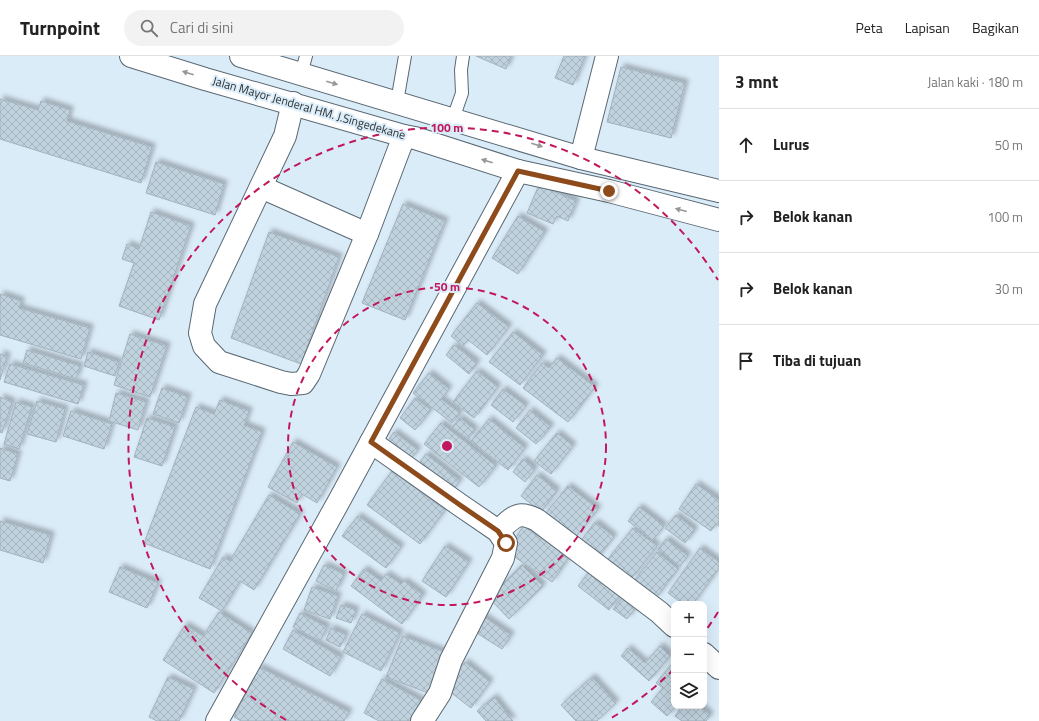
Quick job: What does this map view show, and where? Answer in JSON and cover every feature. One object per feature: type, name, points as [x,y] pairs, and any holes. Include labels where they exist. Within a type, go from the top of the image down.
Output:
[{"type":"street","name":"Jalan Mayor Jenderal HM. J.Singedekane","points":[[131,56],[205,79],[415,138],[518,171],[609,191],[719,220]]},
{"type":"street","points":[[241,56],[303,65],[397,102],[581,158],[719,191]]},
{"type":"street","points":[[581,158],[607,56]]},
{"type":"street","points":[[293,103],[286,136],[205,304],[200,333],[204,346],[219,362],[281,382],[290,384],[303,383],[309,374],[367,234],[404,136]]},
{"type":"street","points":[[217,721],[518,171]]},
{"type":"street","points":[[261,187],[367,234]]},
{"type":"street","points":[[371,442],[498,531],[506,543],[503,558],[451,660],[440,693],[422,721]]},
{"type":"street","points":[[498,531],[513,517],[523,514],[537,520],[659,612],[671,623]]},
{"type":"street","points":[[707,657],[719,668]]},
{"type":"lane","points":[[397,102],[405,56]]},
{"type":"lane","points":[[454,119],[462,93],[461,70],[463,56]]},
{"type":"building","points":[[476,56],[511,56],[506,69]]},
{"type":"building","points":[[564,56],[585,56],[573,85],[555,78]]},
{"type":"building","points":[[621,67],[685,83],[671,138],[607,122]]},
{"type":"building","points":[[0,99],[38,110],[41,101],[70,110],[67,121],[152,147],[141,183],[0,139]]},
{"type":"building","points":[[156,162],[224,184],[215,215],[146,193]]},
{"type":"building","points":[[539,185],[576,201],[568,221],[557,216],[553,224],[527,213]]},
{"type":"building","points":[[403,204],[445,221],[405,320],[362,303]]},
{"type":"building","points":[[151,212],[191,226],[159,320],[119,306],[134,263],[122,259],[127,244],[139,249]]},
{"type":"building","points":[[518,216],[545,232],[518,274],[492,258]]},
{"type":"building","points":[[269,232],[339,257],[301,364],[231,338]]},
{"type":"building","points":[[0,294],[21,301],[19,308],[90,328],[81,359],[0,335]]},
{"type":"building","points":[[477,303],[509,327],[487,355],[468,340],[463,346],[451,336]]},
{"type":"building","points":[[513,332],[543,355],[520,385],[489,362]]},
{"type":"building","points":[[130,334],[167,346],[150,397],[114,385]]},
{"type":"building","points":[[454,345],[477,363],[469,374],[446,355]]},
{"type":"building","points":[[27,350],[80,366],[76,379],[23,363]]},
{"type":"building","points":[[88,352],[119,362],[115,376],[84,366]]},
{"type":"building","points":[[0,354],[7,356],[0,380]]},
{"type":"building","points":[[557,358],[595,387],[568,422],[523,388],[542,363],[549,368]]},
{"type":"building","points":[[10,364],[84,385],[78,404],[4,382]]},
{"type":"building","points":[[477,371],[498,387],[474,418],[453,402]]},
{"type":"building","points":[[429,373],[449,389],[441,399],[460,413],[452,423],[413,393]]},
{"type":"building","points":[[162,388],[188,397],[179,423],[153,414]]},
{"type":"building","points":[[503,389],[526,406],[513,422],[491,405]]},
{"type":"building","points":[[116,393],[146,402],[138,430],[109,421]]},
{"type":"building","points":[[0,397],[12,402],[2,433],[0,432]]},
{"type":"building","points":[[415,398],[431,410],[415,430],[400,418]]},
{"type":"building","points":[[220,400],[249,411],[244,425],[262,432],[210,569],[144,543],[196,407],[214,414]]},
{"type":"building","points":[[37,401],[65,409],[56,442],[27,434]]},
{"type":"building","points":[[16,402],[32,407],[19,449],[4,444]]},
{"type":"building","points":[[530,410],[551,427],[536,444],[516,428]]},
{"type":"building","points":[[71,411],[112,424],[104,449],[63,436]]},
{"type":"building","points":[[147,418],[175,427],[162,466],[134,457]]},
{"type":"building","points":[[460,418],[475,430],[468,439],[452,427]]},
{"type":"building","points":[[489,419],[525,448],[508,470],[471,441]]},
{"type":"building","points":[[441,423],[496,466],[479,487],[424,444]]},
{"type":"building","points":[[394,432],[418,450],[410,460],[387,442]]},
{"type":"building","points":[[557,433],[573,446],[551,474],[534,461]]},
{"type":"building","points":[[293,442],[337,467],[317,503],[302,494],[297,503],[268,487]]},
{"type":"building","points":[[0,448],[18,454],[10,481],[0,478]]},
{"type":"building","points":[[426,454],[460,481],[451,492],[417,466]]},
{"type":"building","points":[[523,459],[535,469],[525,482],[513,472]]},
{"type":"building","points":[[392,471],[445,510],[420,544],[367,505]]},
{"type":"building","points":[[537,475],[557,491],[541,512],[521,496]]},
{"type":"building","points":[[696,484],[719,500],[719,526],[716,524],[711,531],[679,509]]},
{"type":"building","points":[[568,486],[598,509],[575,538],[545,514]]},
{"type":"building","points":[[269,495],[300,514],[254,590],[240,581],[222,611],[199,598],[223,557],[230,561]]},
{"type":"building","points":[[639,507],[664,526],[653,540],[628,521]]},
{"type":"building","points":[[676,515],[695,530],[685,543],[665,528]]},
{"type":"building","points":[[358,516],[401,547],[386,568],[342,536]]},
{"type":"building","points":[[0,521],[51,535],[43,563],[0,550]]},
{"type":"building","points":[[595,522],[614,537],[595,561],[577,546]]},
{"type":"building","points":[[523,526],[569,557],[552,582],[507,552]]},
{"type":"building","points":[[633,528],[657,546],[631,579],[607,560]]},
{"type":"building","points":[[666,539],[688,556],[680,566],[658,549]]},
{"type":"building","points":[[445,546],[469,562],[446,597],[422,581]]},
{"type":"building","points":[[700,548],[719,562],[719,568],[695,601],[679,601],[668,593]]},
{"type":"building","points":[[657,552],[678,569],[655,599],[633,582]]},
{"type":"building","points":[[324,565],[344,574],[336,591],[316,581]]},
{"type":"building","points":[[522,565],[543,586],[509,619],[489,598]]},
{"type":"building","points":[[120,567],[158,583],[147,608],[109,592]]},
{"type":"building","points":[[592,568],[623,591],[609,610],[578,586]]},
{"type":"building","points":[[364,569],[381,581],[386,574],[401,584],[404,581],[423,595],[402,624],[351,586]]},
{"type":"building","points":[[312,587],[338,596],[330,619],[304,610]]},
{"type":"building","points":[[626,594],[639,604],[627,619],[613,609]]},
{"type":"building","points":[[341,605],[356,610],[351,623],[336,618]]},
{"type":"building","points":[[219,612],[252,633],[214,693],[163,660],[185,625],[203,636]]},
{"type":"building","points":[[300,613],[327,627],[320,641],[293,627]]},
{"type":"building","points":[[362,614],[400,633],[381,671],[343,652]]},
{"type":"building","points":[[481,615],[511,635],[502,649],[472,630]]},
{"type":"building","points":[[331,628],[346,635],[340,647],[326,640]]},
{"type":"building","points":[[293,630],[341,657],[330,676],[283,649]]},
{"type":"building","points":[[403,636],[444,652],[428,693],[386,677]]},
{"type":"building","points":[[660,646],[670,656],[649,681],[621,656],[628,648],[645,663]]},
{"type":"building","points":[[465,662],[490,682],[471,708],[445,688]]},
{"type":"building","points":[[671,665],[671,709],[673,709],[667,716],[651,702],[663,688],[656,683]]},
{"type":"building","points":[[259,667],[349,712],[344,721],[241,721],[234,717]]},
{"type":"building","points":[[168,677],[194,689],[179,721],[157,721],[149,717]]},
{"type":"building","points":[[592,677],[616,703],[597,721],[576,721],[561,705]]},
{"type":"building","points":[[382,679],[422,701],[411,721],[379,721],[364,713]]},
{"type":"building","points":[[494,697],[513,721],[486,721],[477,711]]},
{"type":"building","points":[[680,709],[703,709],[710,715],[706,721],[682,721],[675,716]]},
{"type":"route","points":[[506,543],[498,531],[371,442],[518,171],[609,191]]}]
